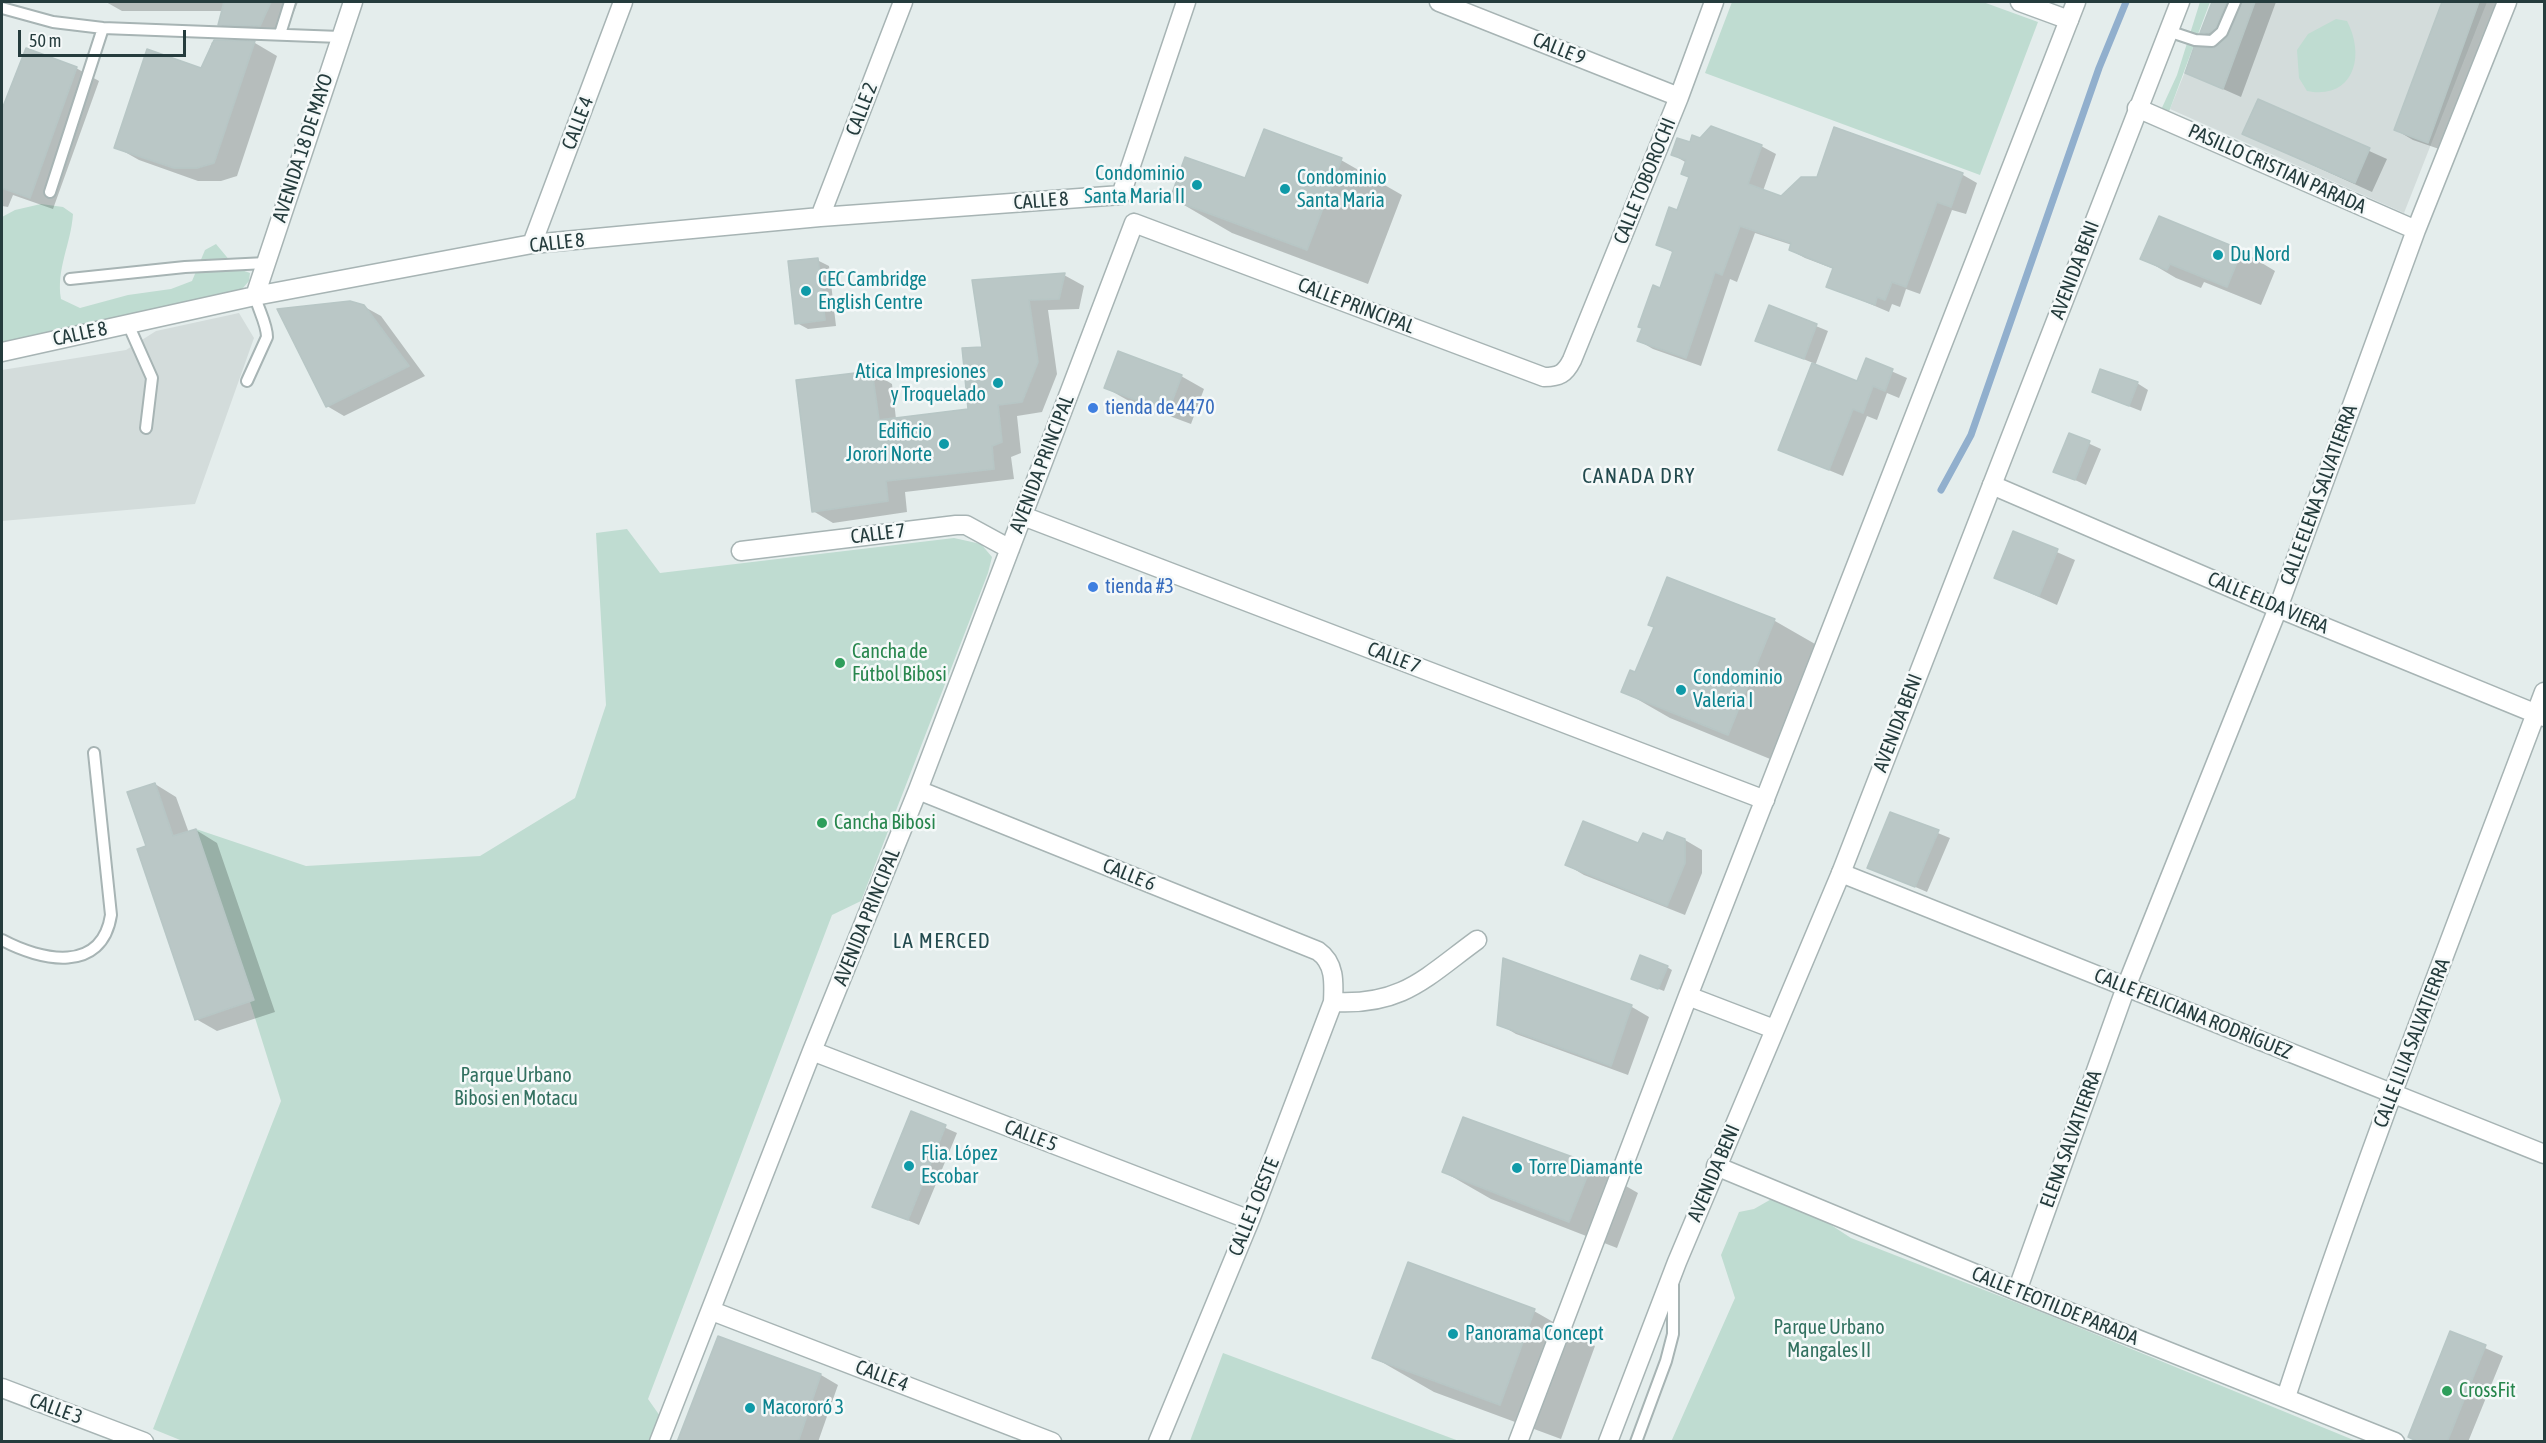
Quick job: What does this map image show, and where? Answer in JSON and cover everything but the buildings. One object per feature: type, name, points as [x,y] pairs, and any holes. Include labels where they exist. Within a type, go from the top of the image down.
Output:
[{"type":"street","name":"AVENIDA 18 DE MAYO","points":[[255,296],[353,2]]},
{"type":"street","name":"CALLE 4","points":[[532,244],[623,2]]},
{"type":"street","name":"CALLE 2","points":[[820,217],[903,2]]},
{"type":"street","points":[[1134,223],[1121,195],[1186,2]]},
{"type":"street","name":"CALLE 9","points":[[1439,2],[1679,97]]},
{"type":"street","name":"CALLE TOBOROCHI","points":[[1572,360],[1679,97],[1714,2]]},
{"type":"street","points":[[2020,2],[2069,20]]},
{"type":"street","points":[[1518,1442],[2076,2]]},
{"type":"street","name":"AVENIDA BENI","points":[[1608,1442],[1716,1166],[1841,873],[2180,2]]},
{"type":"street","name":"CALLE ELENA SALVATIERRA","points":[[2126,987],[2278,608],[2416,230],[2507,2]]},
{"type":"street","name":"PASILLO CRISTIAN PARADA","points":[[2137,108],[2416,230]]},
{"type":"street","name":"CALLE 8","points":[[2,352],[255,296],[532,244],[820,217],[1121,195]]},
{"type":"street","name":"CALLE PRINCIPAL","points":[[1134,223],[1544,377],[1557,377],[1566,372],[1572,360]]},
{"type":"street","name":"AVENIDA PRINCIPAL","points":[[659,1442],[812,1051],[918,790],[1134,223]]},
{"type":"street","name":"CALLE ELDA VIERA","points":[[1992,485],[2278,608],[2540,715]]},
{"type":"street","name":"CALLE 7","points":[[1023,516],[1765,800]]},
{"type":"street","name":"CALLE 7","points":[[741,551],[956,525],[966,525],[1010,549]]},
{"type":"street","name":"CALLE LILIA SALVATIERRA","points":[[2286,1397],[2324,1282],[2393,1094],[2540,715],[2544,692]]},
{"type":"street","name":"CALLE 6","points":[[918,790],[1318,951],[1326,957],[1332,970]]},
{"type":"street","name":"CALLE FELICIANA RODRÍGUEZ","points":[[1841,873],[2544,1154]]},
{"type":"street","points":[[1333,1002],[1356,1003],[1396,996],[1477,940]]},
{"type":"street","name":"CALLE 1 OESTE","points":[[1158,1442],[1250,1220],[1333,1002],[1332,970]]},
{"type":"street","name":"ELENA SALVATIERRA","points":[[2017,1291],[2126,987]]},
{"type":"street","points":[[1689,996],[1774,1029]]},
{"type":"street","name":"CALLE 5","points":[[812,1051],[1250,1220]]},
{"type":"street","name":"CALLE TEOTILDE PARADA","points":[[1716,1166],[2017,1291],[2395,1442]]},
{"type":"street","name":"CALLE 4","points":[[712,1311],[1052,1442]]},
{"type":"street","name":"CALLE 3","points":[[2,1388],[144,1442]]},
{"type":"lane","points":[[280,34],[290,2]]},
{"type":"lane","points":[[2168,31],[2195,40],[2212,41],[2222,32],[2235,2]]},
{"type":"lane","points":[[2,8],[53,22],[103,28],[340,38]]},
{"type":"lane","points":[[50,192],[103,28]]},
{"type":"lane","points":[[70,279],[266,262]]},
{"type":"lane","points":[[247,381],[267,337],[267,329],[255,296]]},
{"type":"lane","points":[[128,324],[152,378],[146,428]]},
{"type":"lane","points":[[2,940],[20,950],[59,958],[82,955],[98,946],[108,932],[111,915],[94,753]]},
{"type":"lane","points":[[1636,1442],[1660,1378],[1673,1334],[1672,1274]]},
{"type":"shaded area","points":[[2213,2],[2487,2],[2404,213],[2170,109]]},
{"type":"shaded area","points":[[239,313],[254,338],[195,504],[2,521],[2,370],[126,350],[156,331]]},
{"type":"green space","points":[[1732,2],[1983,2],[2038,22],[1980,175],[1705,73]]},
{"type":"green space","points":[[2200,2],[2210,2],[2167,117],[2160,112],[2177,75]]},
{"type":"green space","points":[[2336,19],[2347,21],[2353,35],[2355,61],[2351,73],[2345,82],[2335,89],[2323,92],[2307,91],[2299,78],[2297,50],[2308,34]]},
{"type":"green space","points":[[41,204],[63,207],[73,214],[60,277],[60,288],[61,299],[80,308],[128,295],[171,289],[192,281],[205,250],[216,244],[236,268],[250,273],[249,281],[237,295],[2,343],[2,217],[15,210]]},
{"type":"green space","name":"Parque Urbano Bibosi en Motacu","points":[[627,529],[660,573],[954,538],[981,544],[992,557],[988,573],[861,901],[832,915],[648,1399],[660,1416],[649,1441],[185,1442],[153,1429],[281,1101],[196,829],[306,866],[480,856],[575,798],[606,705],[596,533]]},
{"type":"green space","name":"Parque Urbano Mangales II","points":[[1782,1193],[1851,1238],[2051,1316],[2356,1441],[1671,1442],[1735,1298],[1721,1255],[1739,1212],[1754,1209]]},
{"type":"green space","points":[[1223,1353],[1459,1441],[1190,1441]]},
{"type":"waterway","points":[[1941,490],[1971,435],[2099,68],[2126,2]]},
{"type":"place","name":"Condominio Santa Maria II","points":[[1197,185]]},
{"type":"place","name":"Condominio Santa Maria","points":[[1285,189]]},
{"type":"place","name":"Du Nord","points":[[2218,255]]},
{"type":"place","name":"CEC Cambridge English Centre","points":[[806,291]]},
{"type":"place","name":"Atica Impresiones y Troquelado","points":[[998,383]]},
{"type":"place","name":"tienda de 4470","points":[[1093,408]]},
{"type":"place","name":"Edificio Jorori Norte","points":[[944,444]]},
{"type":"place","name":"tienda #3","points":[[1093,587]]},
{"type":"place","name":"Cancha de Fútbol Bibosi","points":[[840,663]]},
{"type":"place","name":"Condominio Valeria I","points":[[1681,690]]},
{"type":"place","name":"Cancha Bibosi","points":[[822,823]]},
{"type":"place","name":"Flia. López Escobar","points":[[909,1166]]},
{"type":"place","name":"Torre Diamante","points":[[1517,1168]]},
{"type":"place","name":"Panorama Concept","points":[[1453,1334]]},
{"type":"place","name":"CrossFit","points":[[2447,1391]]},
{"type":"place","name":"Macororó 3","points":[[750,1408]]},
{"type":"district","name":"CANADA DRY","points":[[1639,476]]},
{"type":"district","name":"LA MERCED","points":[[942,941]]}]
